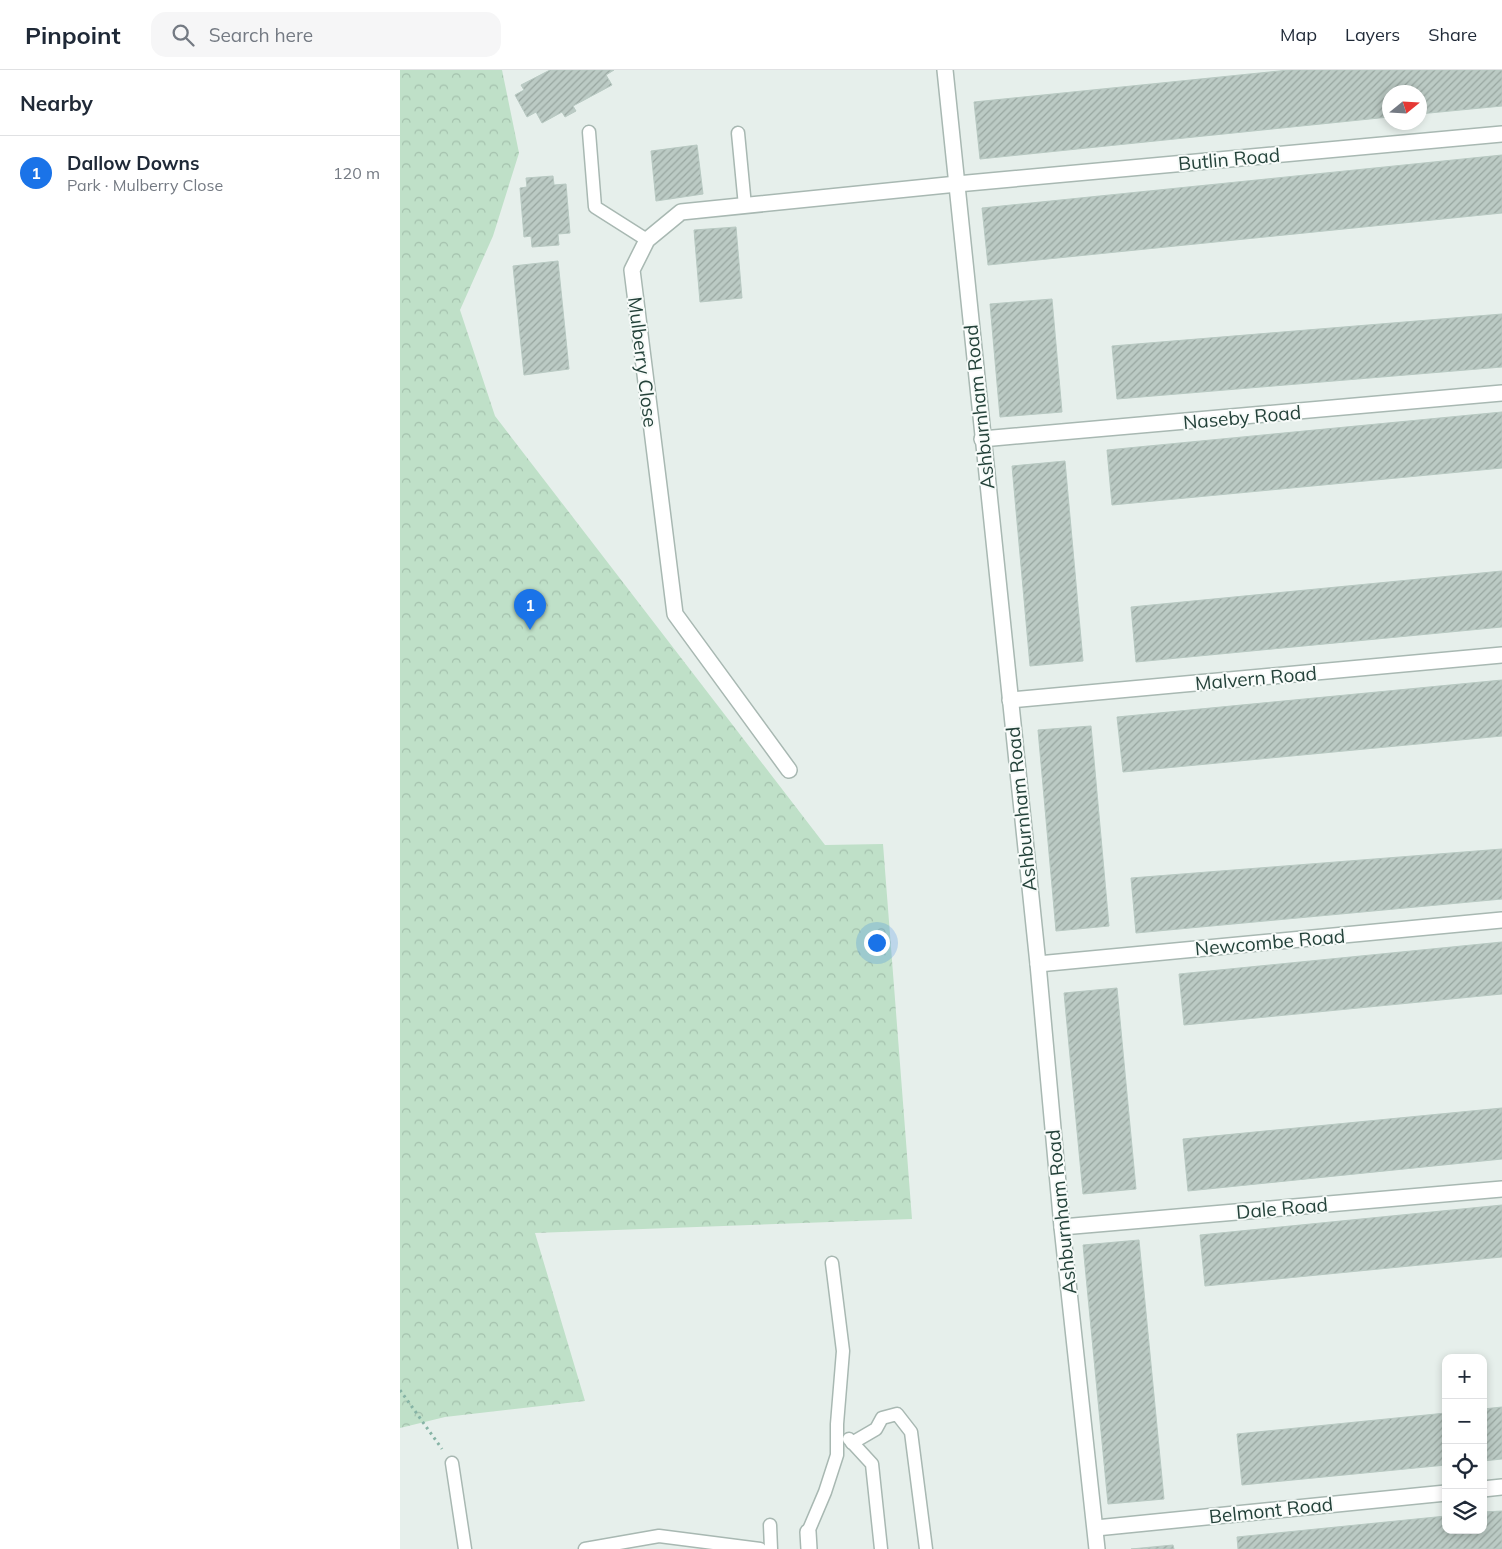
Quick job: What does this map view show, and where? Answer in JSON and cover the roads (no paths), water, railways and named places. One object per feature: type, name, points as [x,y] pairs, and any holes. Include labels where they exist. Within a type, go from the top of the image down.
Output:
[{"type":"street","name":"Ashburnham Road","points":[[945,70],[1038,964],[1062,1226],[1098,1549]]},
{"type":"street","name":"Butlin Road","points":[[957,184],[1502,134]]},
{"type":"street","name":"Mulberry Close","points":[[789,770],[675,614],[632,270],[647,240],[681,212],[957,184]]},
{"type":"street","name":"Naseby Road","points":[[982,439],[1502,393]]},
{"type":"street","name":"Malvern Road","points":[[1010,700],[1502,655]]},
{"type":"street","name":"Newcombe Road","points":[[1038,964],[1502,920]]},
{"type":"street","name":"Dale Road","points":[[1062,1226],[1502,1189]]},
{"type":"street","points":[[1487,1489],[1502,1487]]},
{"type":"street","name":"Belmont Road","points":[[1096,1528],[1442,1493]]},
{"type":"street","points":[[808,1532],[809,1549]]},
{"type":"lane","points":[[589,132],[596,207],[647,240]]},
{"type":"lane","points":[[738,133],[745,206]]},
{"type":"lane","points":[[808,1532],[825,1492],[837,1455],[837,1424],[843,1351],[832,1263]]},
{"type":"lane","points":[[852,1444],[876,1429],[882,1418],[897,1414],[911,1432],[926,1549]]},
{"type":"lane","points":[[837,1424],[852,1444],[872,1464],[881,1549]]},
{"type":"lane","points":[[452,1463],[465,1549]]},
{"type":"lane","points":[[770,1525],[771,1549]]},
{"type":"lane","points":[[586,1549],[659,1536],[753,1548]]},
{"type":"place","name":"Dallow Downs","points":[[530,630]]}]
